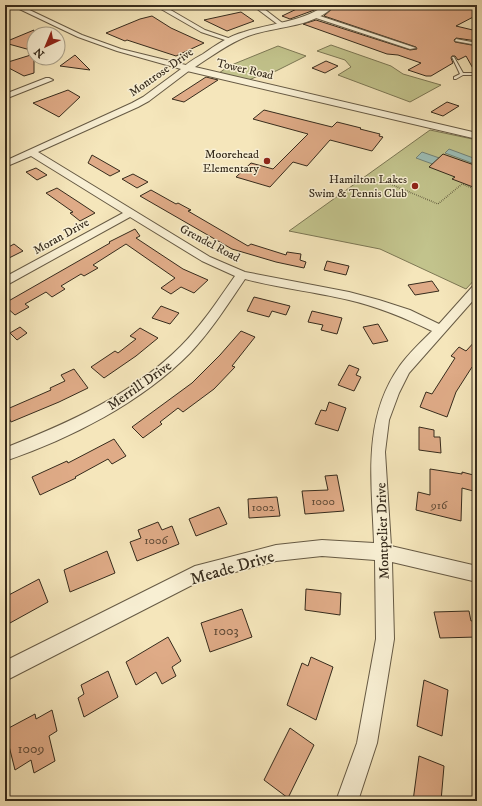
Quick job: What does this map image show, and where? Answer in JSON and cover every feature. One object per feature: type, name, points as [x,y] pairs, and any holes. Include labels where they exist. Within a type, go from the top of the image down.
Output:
[{"type":"street","name":"Tower Road","points":[[14,5],[80,36],[119,50],[187,68],[477,136]]},
{"type":"street","points":[[157,5],[203,31],[231,40]]},
{"type":"street","points":[[255,5],[282,25]]},
{"type":"street","name":"Montrose Drive","points":[[5,164],[146,99],[187,68],[231,40],[253,32],[300,22],[315,16],[331,5]]},
{"type":"street","points":[[315,16],[412,48]]},
{"type":"street","points":[[5,97],[49,80]]},
{"type":"street","name":"Grendel Road","points":[[31,152],[206,259],[242,274],[270,282],[348,296],[379,304],[406,313],[439,329]]},
{"type":"street","name":"Moran Drive","points":[[5,282],[130,213]]},
{"type":"street","name":"Merrill Drive","points":[[5,455],[49,437],[98,413],[130,394],[162,372],[186,349],[242,274]]},
{"type":"street","name":"Montpelier Drive","points":[[346,801],[367,743],[378,688],[385,639],[383,552],[378,452],[382,420],[392,393],[404,370],[439,329],[477,289]]},
{"type":"street","name":"Meade Drive","points":[[5,671],[195,574],[276,553],[322,548],[383,552],[477,574]]},
{"type":"lane","points":[[456,40],[477,44]]},
{"type":"lane","points":[[453,58],[462,74]]},
{"type":"lane","points":[[455,78],[462,74],[477,74]]},
{"type":"path","points":[[383,181],[438,204],[462,184],[477,190]]},
{"type":"green space","points":[[331,45],[391,66],[403,74],[441,85],[410,102],[338,75],[351,67],[345,60],[317,51]]},
{"type":"green space","points":[[278,46],[306,56],[276,71],[249,80],[219,73],[229,66]]},
{"type":"green space","name":"Hamilton Lakes Swim & Tennis Club","points":[[430,130],[477,140],[477,277],[466,289],[380,249],[289,231]]},
{"type":"water","points":[[449,149],[476,159],[472,163],[445,153]]},
{"type":"water","points":[[422,152],[477,171],[471,178],[416,158]]},
{"type":"building","points":[[305,5],[317,9],[290,19],[282,16]]},
{"type":"building","points":[[336,5],[477,5],[477,15],[456,26],[477,31],[477,41],[456,38],[454,40],[455,42],[477,46],[477,72],[475,72],[466,56],[458,60],[455,56],[452,56],[451,58],[453,63],[431,76],[426,76],[408,70],[421,63],[398,55],[387,54],[303,24],[316,20],[410,50],[417,49],[416,47],[324,16]]},
{"type":"building","points":[[241,12],[254,21],[227,31],[204,20]]},
{"type":"building","points":[[152,16],[171,28],[204,43],[176,56],[127,40],[125,41],[106,33],[140,19]]},
{"type":"building","points":[[26,33],[26,49],[5,42]]},
{"type":"building","points":[[75,55],[90,70],[60,66],[66,66],[66,62]]},
{"type":"building","points":[[26,56],[26,66],[34,66],[34,73],[24,76],[5,66],[5,63]]},
{"type":"building","points":[[326,61],[338,66],[325,73],[312,68]]},
{"type":"building","points":[[206,77],[218,80],[184,102],[172,99]]},
{"type":"building","points":[[68,90],[80,97],[59,117],[33,103]]},
{"type":"building","points":[[447,102],[459,106],[443,116],[431,112]]},
{"type":"building","points":[[264,110],[332,127],[337,122],[380,134],[379,136],[383,137],[372,151],[330,140],[307,166],[293,162],[270,187],[236,177],[251,163],[273,169],[308,134],[253,119]]},
{"type":"building","points":[[443,154],[477,166],[477,183],[473,187],[452,179],[455,177],[429,167]]},
{"type":"building","points":[[92,155],[120,171],[110,176],[88,163]]},
{"type":"building","points":[[36,168],[47,175],[37,180],[26,172]]},
{"type":"building","points":[[133,174],[148,182],[137,188],[122,179]]},
{"type":"building","points":[[57,188],[95,213],[80,221],[70,213],[73,212],[46,193]]},
{"type":"building","points":[[151,190],[176,204],[178,203],[191,210],[188,211],[248,246],[251,244],[286,255],[287,252],[301,254],[300,260],[306,262],[304,268],[276,262],[232,249],[140,196]]},
{"type":"building","points":[[135,229],[140,236],[136,238],[183,269],[208,280],[194,293],[181,287],[171,294],[161,288],[175,278],[126,244],[93,265],[98,268],[84,276],[81,274],[61,286],[65,289],[52,297],[46,292],[25,304],[29,307],[15,315],[5,306],[5,303],[110,243],[109,242]]},
{"type":"building","points":[[14,244],[23,251],[5,260],[5,249]]},
{"type":"building","points":[[327,261],[349,266],[346,275],[324,270]]},
{"type":"building","points":[[432,281],[439,291],[415,295],[408,285]]},
{"type":"building","points":[[254,297],[290,306],[286,315],[272,311],[269,317],[247,311]]},
{"type":"building","points":[[161,306],[179,313],[170,324],[152,318]]},
{"type":"building","points":[[312,311],[342,318],[337,334],[321,330],[323,325],[308,322]]},
{"type":"building","points":[[378,324],[388,341],[373,344],[363,327]]},
{"type":"building","points":[[20,327],[27,333],[17,340],[10,333]]},
{"type":"building","points":[[140,328],[158,338],[136,356],[104,378],[91,367],[115,351],[118,353],[136,339],[130,336]]},
{"type":"building","points":[[241,331],[255,337],[232,366],[235,367],[214,389],[183,412],[178,408],[160,422],[162,424],[143,438],[132,427],[192,383]]},
{"type":"building","points":[[477,339],[477,370],[472,367],[456,392],[447,417],[420,407],[426,392],[432,394],[455,358],[451,356],[459,347],[466,351]]},
{"type":"building","points":[[349,365],[359,369],[356,375],[361,377],[354,391],[338,385]]},
{"type":"building","points":[[74,369],[88,388],[11,422],[5,410],[51,390],[50,388],[65,381],[61,375]]},
{"type":"building","points":[[329,402],[346,408],[338,431],[315,424],[321,410],[326,411]]},
{"type":"building","points":[[419,427],[434,430],[434,437],[440,437],[441,453],[419,450]]},
{"type":"building","points":[[114,439],[126,456],[112,464],[108,459],[75,477],[76,478],[40,495],[32,477],[67,461],[68,463]]},
{"type":"building","points":[[430,469],[462,474],[462,472],[477,476],[477,492],[462,488],[461,521],[416,510],[418,492],[430,495]]},
{"type":"building","points":[[337,475],[344,511],[305,514],[302,491],[328,490],[325,476]]},
{"type":"building","points":[[277,497],[280,516],[249,518],[248,499]]},
{"type":"building","points":[[219,507],[227,524],[196,536],[189,519]]},
{"type":"building","points":[[158,522],[162,530],[172,526],[179,544],[137,561],[130,542],[141,538],[138,530]]},
{"type":"building","points":[[107,551],[115,573],[70,592],[64,570]]},
{"type":"building","points":[[39,579],[48,602],[10,623],[5,610],[5,597]]},
{"type":"building","points":[[306,589],[341,593],[340,615],[305,610]]},
{"type":"building","points":[[242,609],[252,637],[210,652],[201,623]]},
{"type":"building","points":[[469,611],[471,621],[477,620],[477,637],[440,638],[434,612]]},
{"type":"building","points":[[168,637],[181,661],[172,667],[176,676],[162,684],[156,672],[136,685],[126,662]]},
{"type":"building","points":[[311,657],[333,667],[316,720],[287,705],[302,663],[308,666]]},
{"type":"building","points":[[108,671],[118,697],[84,717],[78,698],[84,694],[81,685]]},
{"type":"building","points":[[424,680],[448,690],[442,736],[417,726]]},
{"type":"building","points":[[52,710],[57,731],[49,736],[55,761],[34,773],[31,760],[15,770],[5,730],[35,714],[36,719]]},
{"type":"building","points":[[290,728],[314,745],[288,798],[264,780]]},
{"type":"building","points":[[419,756],[444,766],[441,801],[413,801]]},
{"type":"place","name":"Moorehead Elementary","points":[[267,161]]},
{"type":"place","name":"Hamilton Lakes Swim & Tennis Club","points":[[415,186]]}]
